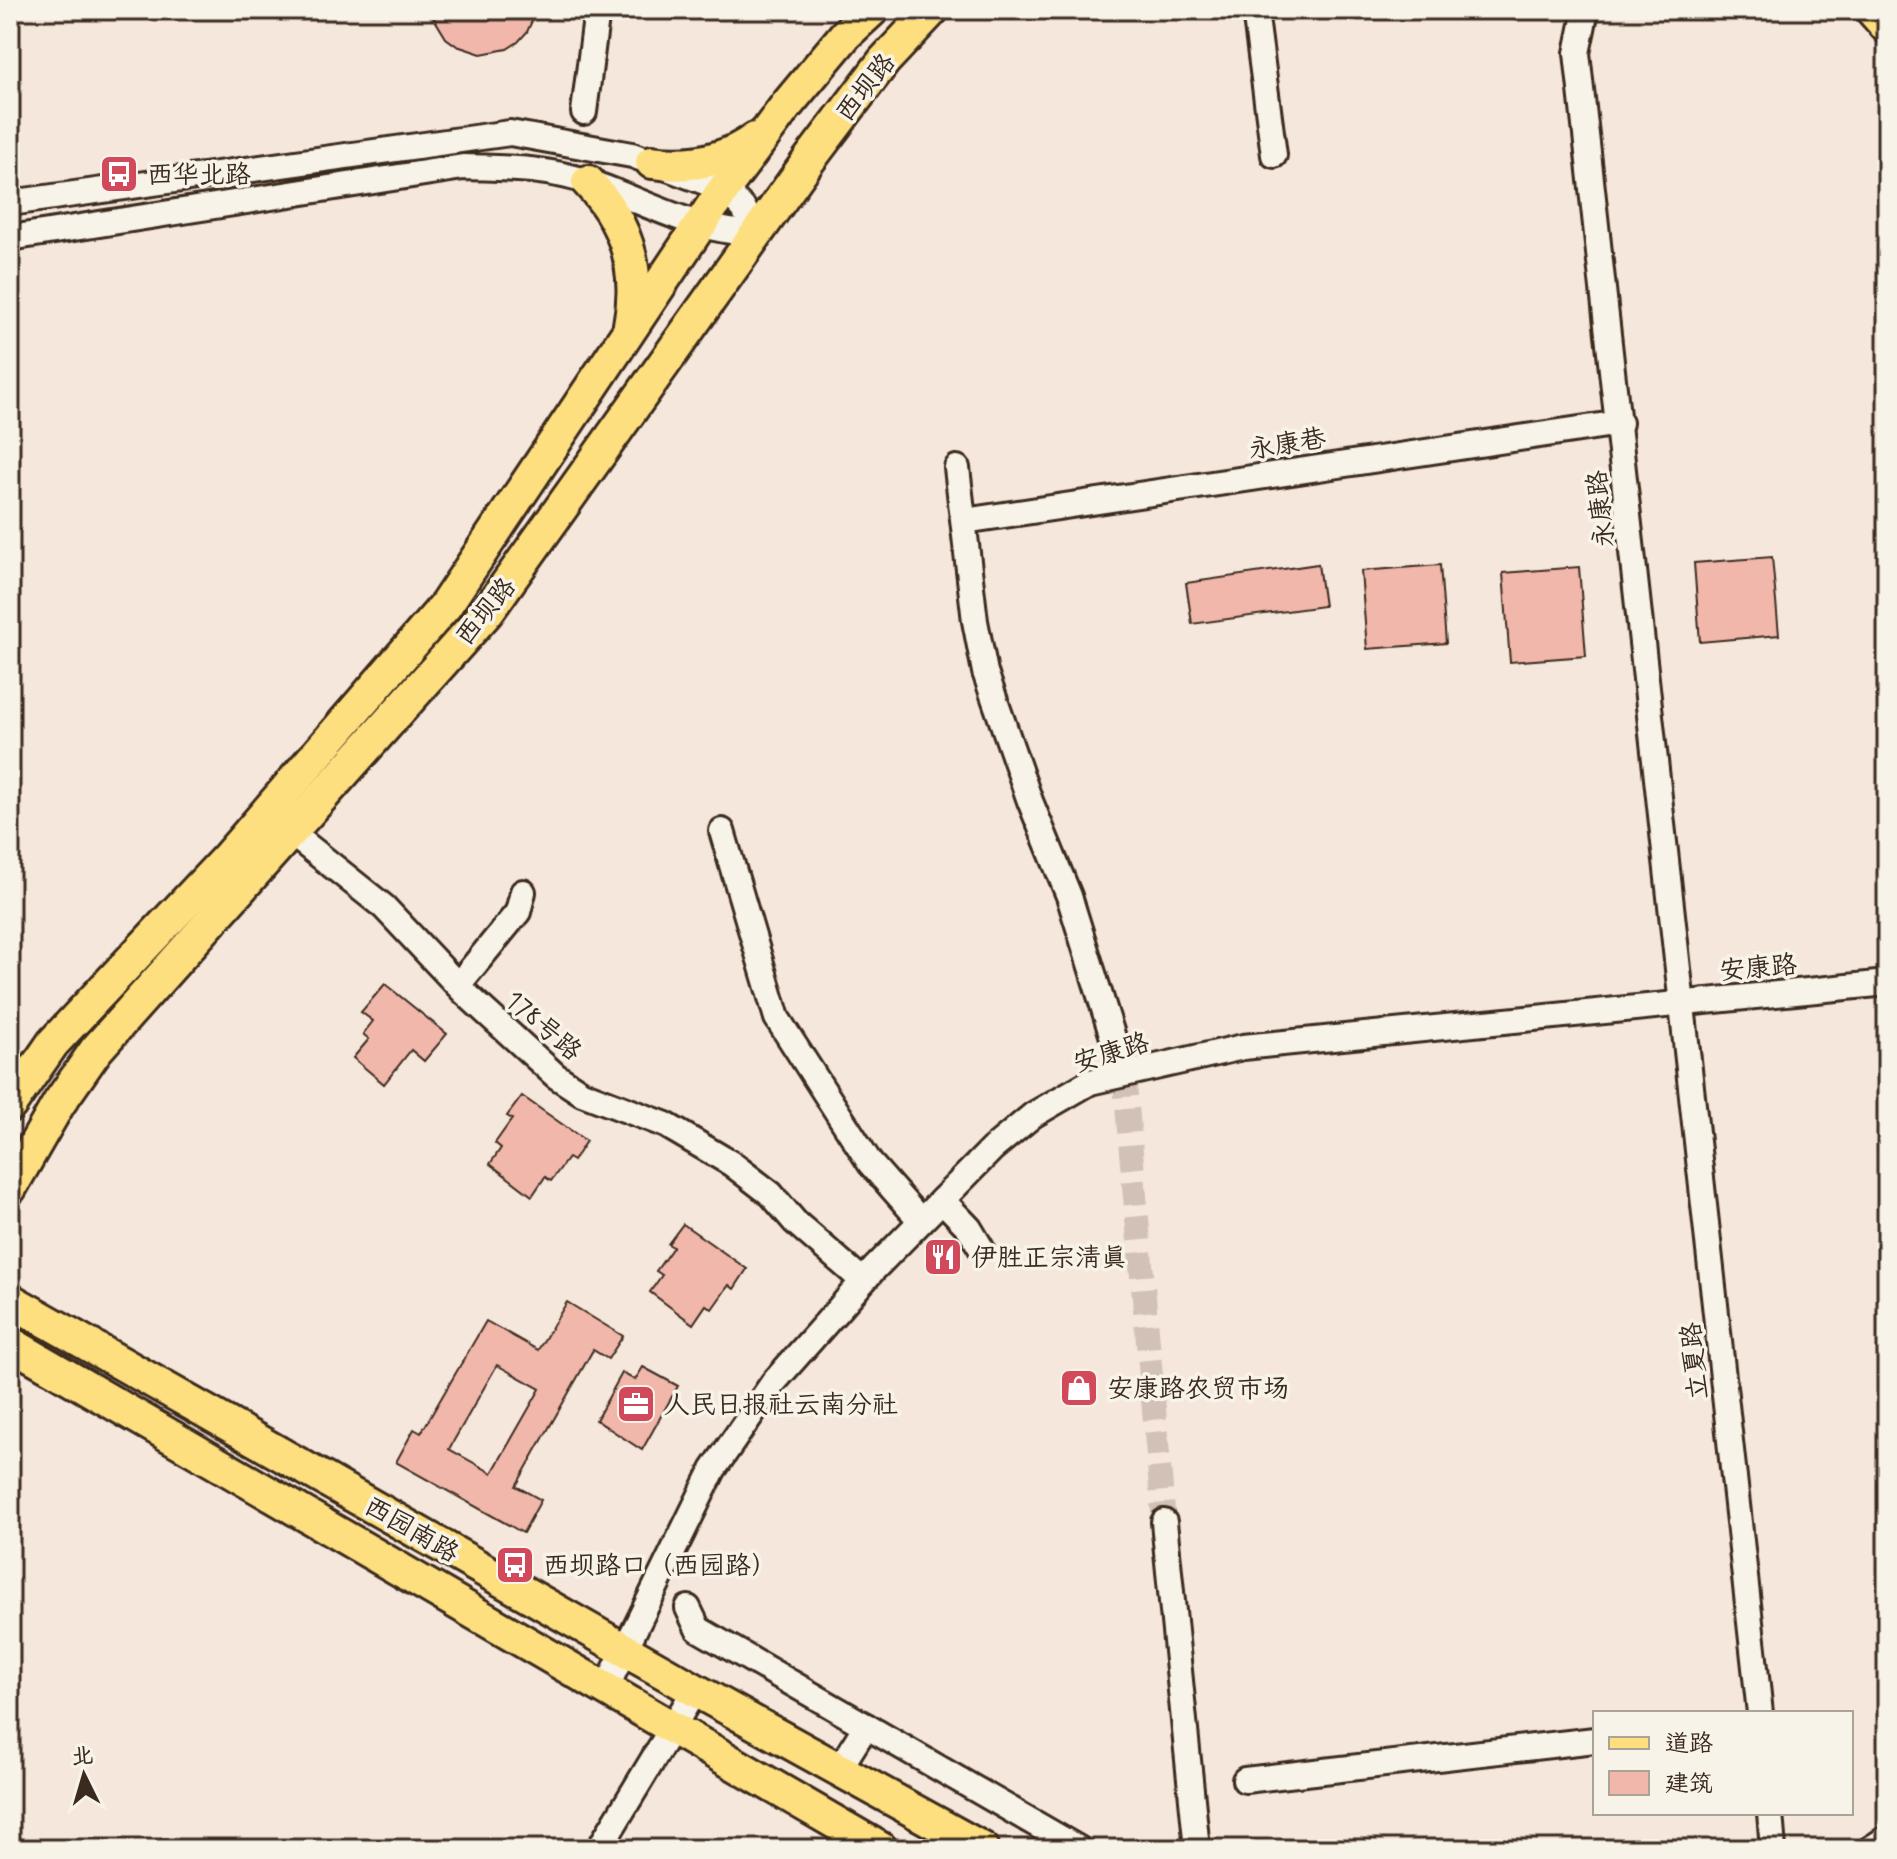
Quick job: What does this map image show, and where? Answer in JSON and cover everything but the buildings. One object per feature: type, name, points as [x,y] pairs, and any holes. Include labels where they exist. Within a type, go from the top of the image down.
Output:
[{"type":"main road","name":"西坝路","points":[[10,1105],[53,1043],[228,857],[445,606],[724,189],[846,34],[872,10]]},
{"type":"main road","name":"西坝路","points":[[10,1188],[59,1103],[96,1050],[487,612],[755,233],[884,61],[932,10]]},
{"type":"main road","points":[[1872,10],[1887,27]]},
{"type":"main road","points":[[652,162],[692,164],[729,155],[762,134],[775,121]]},
{"type":"main road","points":[[588,182],[612,211],[627,244],[635,287],[629,330]]},
{"type":"main road","name":"西园南路","points":[[10,1300],[695,1690],[983,1849]]},
{"type":"main road","name":"西园南路","points":[[10,1343],[881,1849]]},
{"type":"street","points":[[584,112],[597,10]]},
{"type":"street","points":[[1255,10],[1274,155]]},
{"type":"street","name":"永康路","points":[[1586,10],[1577,53],[1684,1002]]},
{"type":"street","points":[[10,203],[510,133],[563,141],[652,162],[724,189],[744,209],[755,233],[727,233],[588,182],[535,169],[463,167],[10,238]]},
{"type":"street","name":"永康巷","points":[[964,521],[1620,423]]},
{"type":"street","points":[[957,468],[975,621],[985,672],[1030,801],[1069,896],[1124,1073]]},
{"type":"street","points":[[722,831],[777,1018],[870,1163],[921,1221]]},
{"type":"street","name":"178号路","points":[[290,832],[384,907],[458,985],[556,1076],[582,1093],[666,1125],[732,1164],[771,1194],[795,1222],[863,1281]]},
{"type":"street","points":[[458,985],[518,912],[523,892]]},
{"type":"street","name":"安康路","points":[[605,1690],[627,1651],[713,1470],[773,1383],[863,1281],[942,1200],[1033,1115],[1090,1082],[1243,1047],[1887,983]]},
{"type":"street","name":"立夏路","points":[[1684,1002],[1760,1711]]},
{"type":"street","points":[[942,1200],[969,1228],[981,1248]]},
{"type":"street","points":[[1164,1522],[1197,1849]]},
{"type":"street","points":[[688,1608],[698,1629],[1079,1849]]},
{"type":"street","points":[[599,1849],[695,1690]]},
{"type":"street","points":[[839,1769],[866,1726]]},
{"type":"street","points":[[1245,1780],[1593,1740]]},
{"type":"street","points":[[1770,1815],[1773,1849]]},
{"type":"street","points":[[1870,1849],[1887,1838]]},
{"type":"tunnel","points":[[1124,1073],[1164,1522]]},
{"type":"place","name":"西华北路","points":[[119,174]]},
{"type":"place","name":"伊胜正宗清真","points":[[943,1257]]},
{"type":"place","name":"安康路农贸市场","points":[[1079,1388]]},
{"type":"place","name":"人民日报社云南分社","points":[[636,1404]]},
{"type":"place","name":"西坝路口（西园路）","points":[[515,1565]]}]
